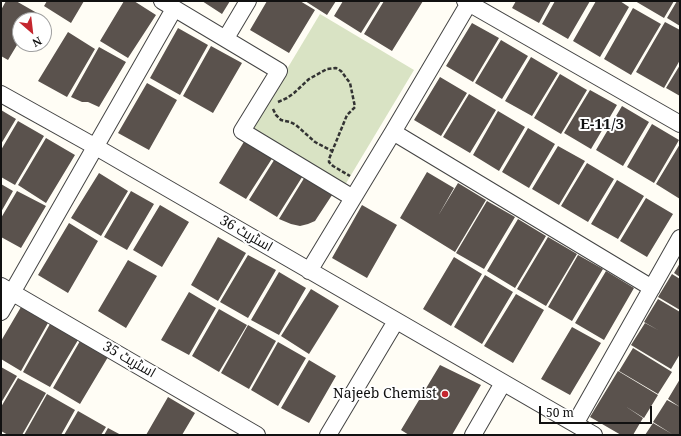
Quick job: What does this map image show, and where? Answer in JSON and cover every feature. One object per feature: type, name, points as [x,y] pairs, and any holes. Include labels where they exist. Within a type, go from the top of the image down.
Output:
[{"type":"street","points":[[226,38],[248,1]]},
{"type":"street","points":[[308,271],[393,132],[467,2],[680,124]]},
{"type":"street","points":[[1,312],[7,289],[96,147],[168,5],[279,70],[242,131],[353,198]]},
{"type":"street","name":"اسٹریٹ 36","points":[[1,94],[96,147],[308,271],[594,435]]},
{"type":"street","points":[[393,132],[652,288]]},
{"type":"street","points":[[575,424],[680,238]]},
{"type":"street","name":"اسٹریٹ 35","points":[[7,289],[257,435]]},
{"type":"street","points":[[328,435],[396,321]]},
{"type":"street","points":[[473,435],[503,383]]},
{"type":"path","points":[[332,151],[315,142],[296,125],[281,120],[273,110],[274,104],[287,98],[309,79],[327,69],[336,68],[341,71],[350,83],[355,107],[347,115],[329,159],[330,164],[362,183]]},
{"type":"green space","points":[[320,14],[414,70],[345,185],[251,129]]},
{"type":"building","points":[[6,1],[16,1],[35,12],[12,12],[13,52],[8,60],[1,56],[1,10]]},
{"type":"building","points":[[47,1],[84,1],[71,23],[44,6]]},
{"type":"building","points":[[124,1],[134,1],[156,15],[128,58],[100,41]]},
{"type":"building","points":[[202,1],[230,1],[222,14]]},
{"type":"building","points":[[267,1],[300,1],[315,10],[289,53],[250,30]]},
{"type":"building","points":[[305,1],[336,1],[327,15]]},
{"type":"building","points":[[343,1],[381,1],[361,33],[334,16]]},
{"type":"building","points":[[384,1],[423,1],[392,51],[364,34]]},
{"type":"building","points":[[516,1],[551,1],[539,23],[512,8]]},
{"type":"building","points":[[555,1],[590,1],[568,39],[542,24]]},
{"type":"building","points":[[596,1],[620,1],[629,7],[600,57],[573,41]]},
{"type":"building","points":[[635,1],[674,1],[664,18]]},
{"type":"building","points":[[677,1],[680,1],[680,26],[667,18]]},
{"type":"building","points":[[633,8],[661,24],[631,75],[604,59]]},
{"type":"building","points":[[665,22],[680,30],[680,60],[664,88],[636,72]]},
{"type":"building","points":[[472,23],[499,38],[473,82],[446,66]]},
{"type":"building","points":[[178,28],[208,45],[180,95],[150,78]]},
{"type":"building","points":[[68,32],[95,49],[67,97],[38,81]]},
{"type":"building","points":[[501,40],[528,56],[502,99],[475,83]]},
{"type":"building","points":[[211,46],[242,63],[213,113],[183,96]]},
{"type":"building","points":[[99,47],[126,62],[99,107],[71,97]]},
{"type":"building","points":[[531,57],[558,73],[532,116],[505,101]]},
{"type":"building","points":[[680,65],[680,96],[666,88]]},
{"type":"building","points":[[560,74],[587,90],[561,134],[534,118]]},
{"type":"building","points":[[440,77],[467,93],[441,136],[414,120]]},
{"type":"building","points":[[147,83],[177,100],[149,150],[118,133]]},
{"type":"building","points":[[590,90],[617,105],[591,149],[564,133]]},
{"type":"building","points":[[469,94],[496,110],[470,153],[443,137]]},
{"type":"building","points":[[622,106],[649,122],[623,166],[596,150]]},
{"type":"building","points":[[1,110],[16,119],[1,144]]},
{"type":"building","points":[[498,111],[525,127],[499,171],[473,155]]},
{"type":"building","points":[[18,121],[44,136],[15,185],[1,177],[1,150]]},
{"type":"building","points":[[652,124],[679,140],[654,183],[627,167]]},
{"type":"building","points":[[528,128],[555,144],[529,188],[502,172]]},
{"type":"building","points":[[46,138],[75,155],[46,203],[18,185]]},
{"type":"building","points":[[245,140],[273,157],[246,199],[219,183]]},
{"type":"building","points":[[680,144],[680,199],[656,184]]},
{"type":"building","points":[[558,146],[585,161],[559,205],[532,189]]},
{"type":"building","points":[[276,157],[304,174],[277,217],[249,200]]},
{"type":"building","points":[[587,163],[614,179],[588,222],[561,206]]},
{"type":"building","points":[[427,172],[454,188],[438,216],[458,183],[486,200],[455,252],[400,218]]},
{"type":"building","points":[[99,173],[128,191],[101,236],[71,218]]},
{"type":"building","points":[[306,175],[334,192],[315,221],[300,226],[279,219]]},
{"type":"building","points":[[617,180],[644,196],[618,239],[591,224]]},
{"type":"building","points":[[1,184],[13,191],[1,212]]},
{"type":"building","points":[[17,191],[46,206],[21,248],[1,237],[1,218]]},
{"type":"building","points":[[131,191],[154,204],[127,250],[104,237]]},
{"type":"building","points":[[646,198],[673,214],[647,257],[620,241]]},
{"type":"building","points":[[487,201],[515,217],[484,269],[456,253]]},
{"type":"building","points":[[160,205],[189,222],[162,267],[133,250]]},
{"type":"building","points":[[362,205],[397,225],[367,278],[332,258]]},
{"type":"building","points":[[518,219],[546,236],[515,288],[487,271]]},
{"type":"building","points":[[69,223],[98,241],[68,293],[38,275]]},
{"type":"building","points":[[218,237],[246,253],[218,301],[191,285]]},
{"type":"building","points":[[548,237],[577,254],[546,306],[517,289]]},
{"type":"building","points":[[248,255],[276,270],[248,318],[220,302]]},
{"type":"building","points":[[578,255],[603,269],[572,321],[548,307]]},
{"type":"building","points":[[454,257],[482,274],[451,326],[423,309]]},
{"type":"building","points":[[128,260],[157,276],[126,328],[98,311]]},
{"type":"building","points":[[680,263],[680,277],[674,273]]},
{"type":"building","points":[[606,271],[634,288],[604,340],[575,323]]},
{"type":"building","points":[[279,272],[306,288],[279,335],[251,320]]},
{"type":"building","points":[[672,274],[680,279],[680,310],[658,297]]},
{"type":"building","points":[[485,275],[513,292],[482,344],[454,327]]},
{"type":"building","points":[[311,289],[339,306],[309,354],[281,336]]},
{"type":"building","points":[[189,292],[216,308],[189,355],[161,340]]},
{"type":"building","points":[[516,294],[544,310],[513,363],[484,346]]},
{"type":"building","points":[[658,299],[680,312],[680,354],[671,369],[631,345],[645,323],[658,330],[644,322]]},
{"type":"building","points":[[21,307],[48,323],[21,371],[1,359],[1,341]]},
{"type":"building","points":[[219,309],[247,325],[219,372],[192,356]]},
{"type":"building","points":[[50,324],[78,340],[50,387],[23,372]]},
{"type":"building","points":[[248,325],[276,341],[249,389],[221,373]]},
{"type":"building","points":[[572,327],[601,343],[570,395],[541,379]]},
{"type":"building","points":[[80,341],[108,357],[80,404],[53,388]]},
{"type":"building","points":[[278,342],[306,358],[278,406],[251,390]]},
{"type":"building","points":[[633,348],[672,372],[658,394],[619,371]]},
{"type":"building","points":[[309,360],[336,376],[309,423],[281,408]]},
{"type":"building","points":[[440,365],[481,385],[452,435],[409,435],[401,430]]},
{"type":"building","points":[[1,367],[17,376],[1,403]]},
{"type":"building","points":[[618,371],[658,395],[644,418],[625,406],[643,418],[633,435],[621,435],[590,417]]},
{"type":"building","points":[[18,378],[46,393],[22,435],[8,435],[1,431],[1,407]]},
{"type":"building","points":[[680,379],[680,407],[668,399]]},
{"type":"building","points":[[47,394],[75,410],[61,435],[24,435]]},
{"type":"building","points":[[168,397],[195,413],[182,435],[146,435]]},
{"type":"building","points":[[667,400],[680,407],[680,435],[645,435],[653,423],[672,434],[653,422]]},
{"type":"building","points":[[78,411],[106,427],[101,435],[64,435]]},
{"type":"building","points":[[108,428],[121,435],[104,435]]},
{"type":"place","name":"Najeeb Chemist","points":[[445,394]]},
{"type":"district","name":"E-11/3","points":[[602,125]]}]
